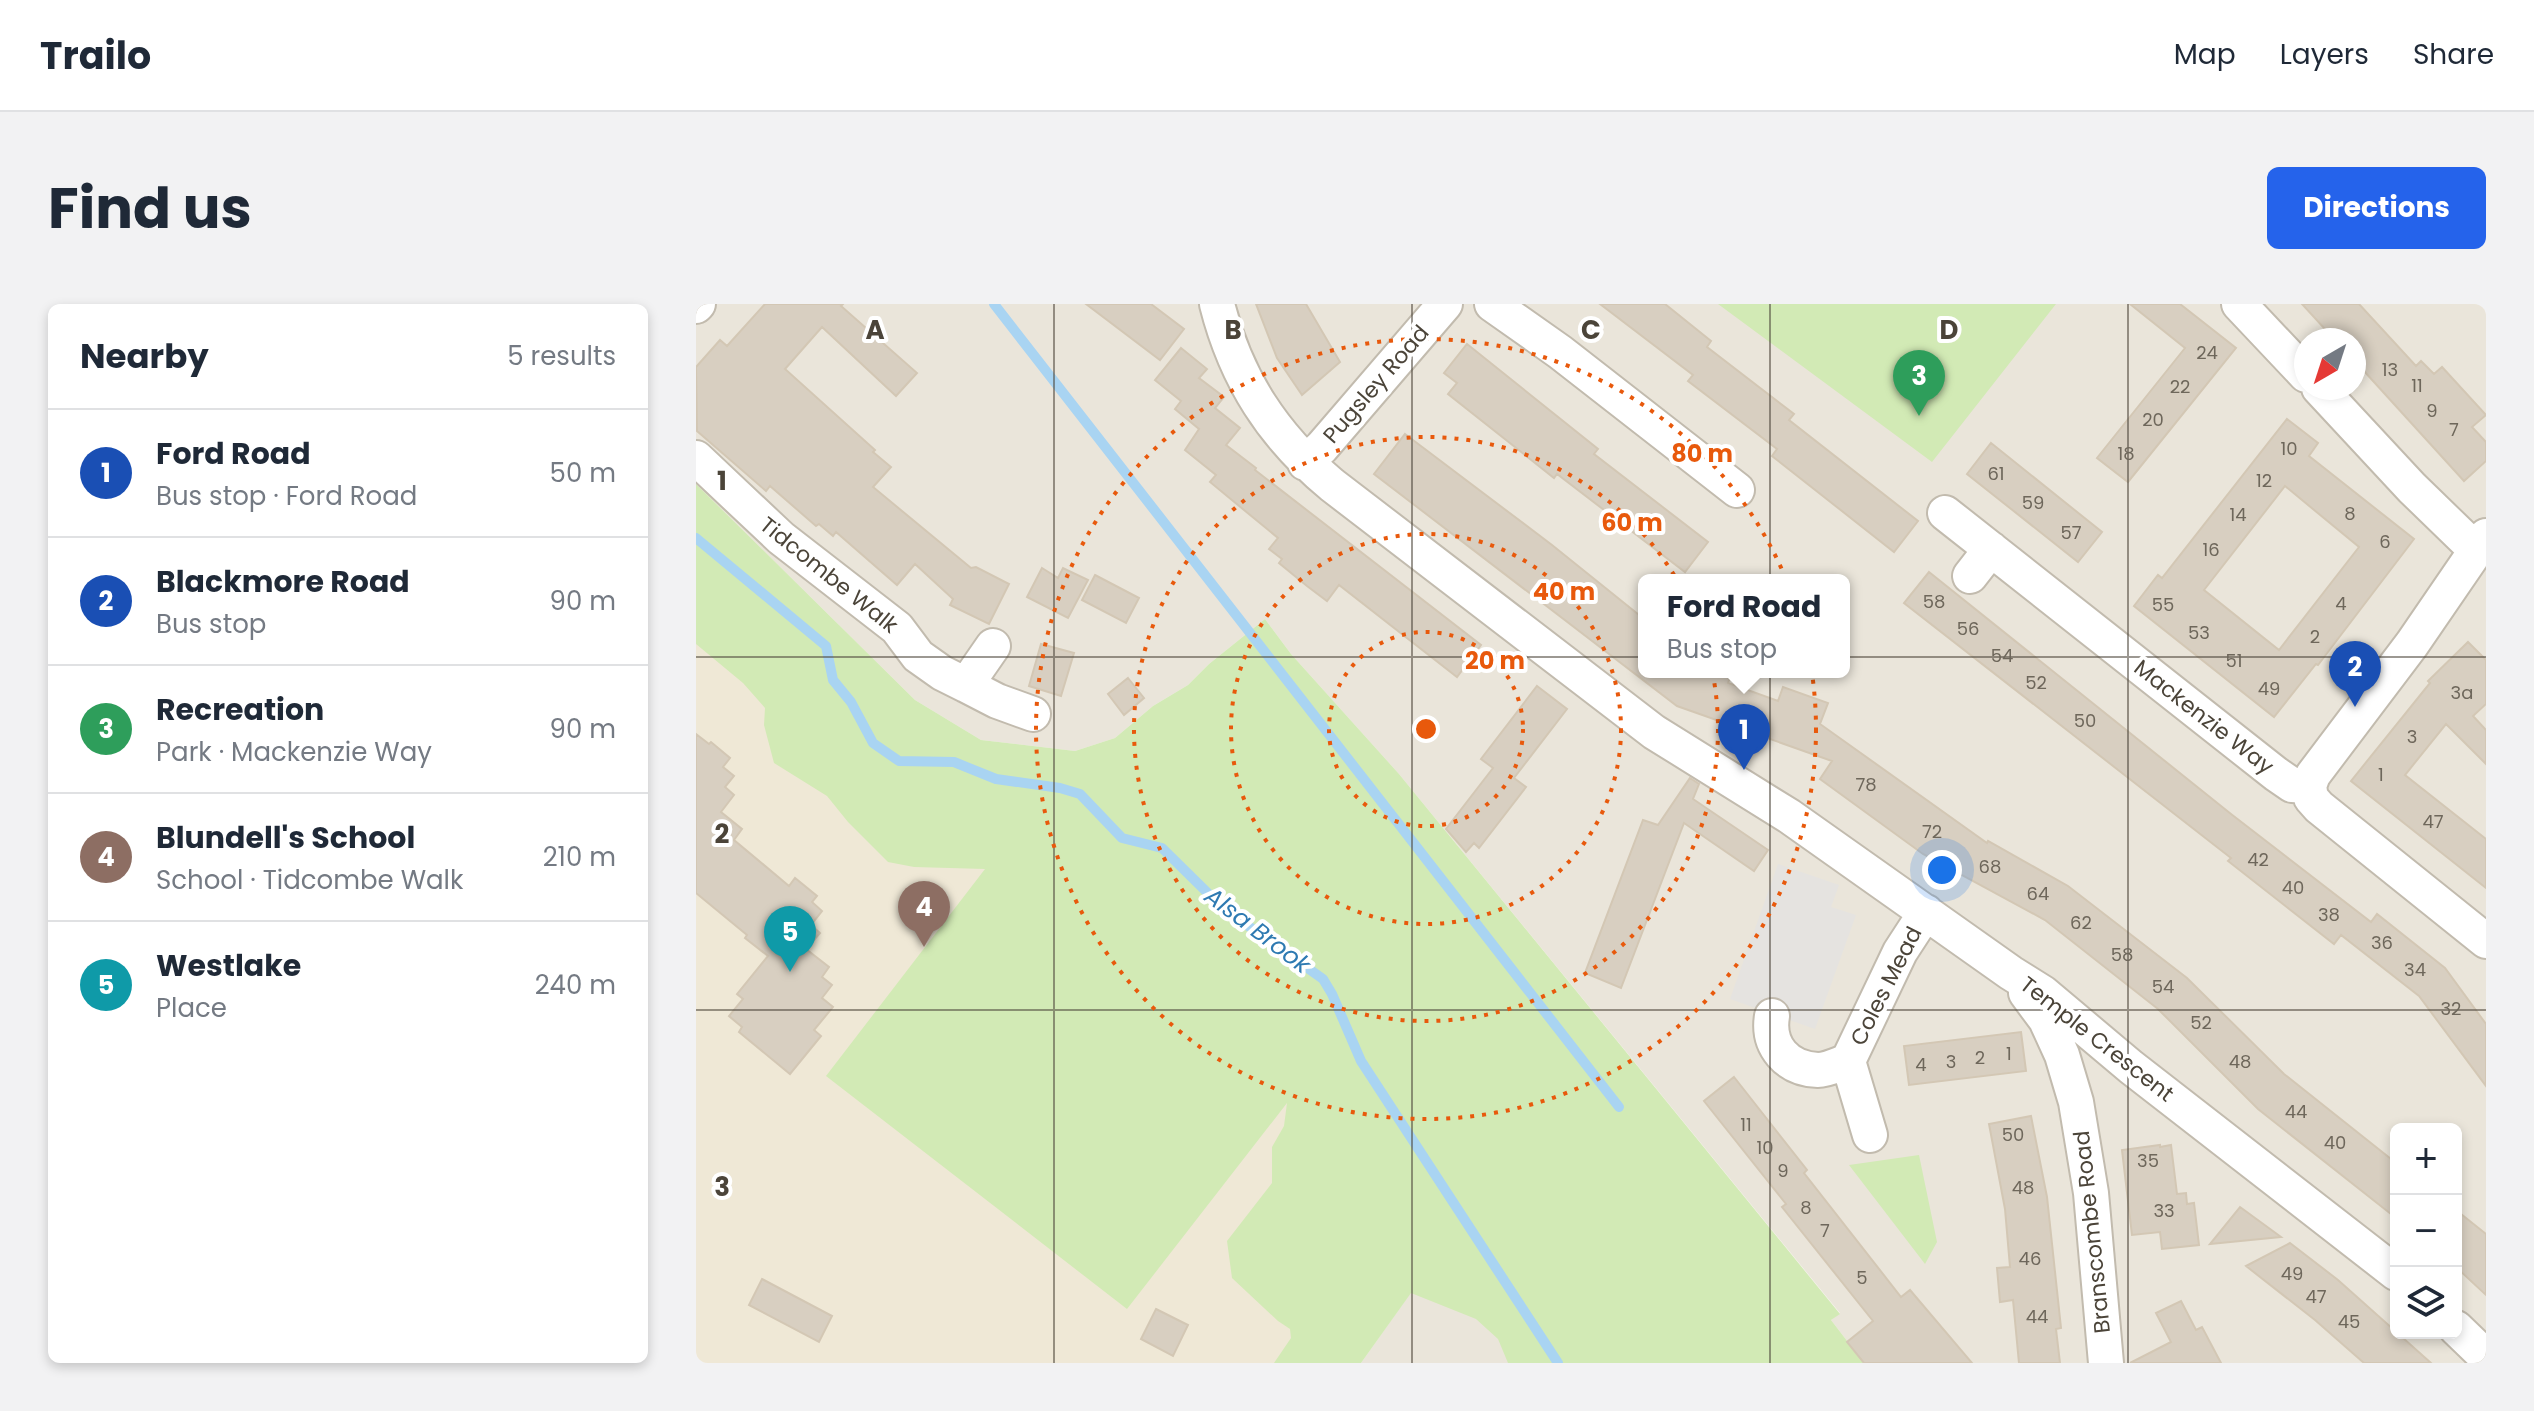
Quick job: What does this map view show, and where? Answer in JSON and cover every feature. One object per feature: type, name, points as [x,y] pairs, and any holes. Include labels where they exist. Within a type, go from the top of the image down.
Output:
[{"type":"street","name":"Temple Crescent","points":[[1217,304],[1224,332],[1261,408],[1278,434],[1305,463],[1654,732],[1789,816],[2043,993],[2131,1067],[2390,1268]]},
{"type":"street","name":"Pugsley Road","points":[[1305,463],[1445,304]]},
{"type":"street","points":[[1492,304],[1560,352],[1737,490]]},
{"type":"street","points":[[2239,304],[2294,362]]},
{"type":"street","points":[[2330,400],[2412,488],[2481,544],[2412,644],[2313,775],[2309,786],[2311,798],[2486,941]]},
{"type":"street","name":"Tidcombe Walk","points":[[696,458],[781,538],[897,628],[918,656],[942,673],[997,701],[1033,714]]},
{"type":"street","name":"Mackenzie Way","points":[[1945,513],[2276,774],[2292,785],[2309,786]]},
{"type":"street","points":[[1970,576],[1991,549]]},
{"type":"street","points":[[966,685],[993,646]]},
{"type":"street","name":"Coles Mead","points":[[1870,1135],[1848,1061],[1900,952],[1926,912]]},
{"type":"street","name":"Branscombe Road","points":[[2011,973],[2046,1020],[2062,1055],[2076,1102],[2091,1193],[2106,1363]]},
{"type":"street","name":"Coles Mead","points":[[1772,1016],[1770,1029],[1778,1052],[1792,1064],[1819,1070],[1848,1061]]},
{"type":"street","name":"Branscombe Road","points":[[2076,1102],[2084,1082],[2104,1069],[2131,1067]]},
{"type":"street","points":[[2462,1334],[2486,1357]]},
{"type":"shaded area","points":[[696,304],[2486,304],[2486,1363],[1864,1363],[1831,1320],[1840,1313],[1399,774],[1291,654],[1265,619],[1188,685],[1153,706],[1115,738],[1075,751],[981,740],[915,700],[696,484]]},
{"type":"shaded area","points":[[696,623],[1356,1070],[1361,1363],[696,1363]]},
{"type":"shaded area","points":[[1778,864],[1839,885],[1831,907],[1856,915],[1815,1029],[1730,999]]},
{"type":"shaded area","points":[[1455,1230],[1632,1363],[1361,1363]]},
{"type":"green space","points":[[1718,304],[2056,304],[1932,462]]},
{"type":"green space","points":[[696,484],[915,700],[981,740],[1075,751],[1115,738],[1153,706],[1188,685],[1265,619],[1291,654],[1399,774],[1840,1314],[1831,1320],[1864,1363],[1508,1363],[1498,1339],[1476,1319],[1411,1293],[1361,1363],[1274,1363],[1291,1338],[1290,1329],[1232,1278],[1227,1241],[1272,1183],[1272,1147],[1284,1126],[1287,1103],[1127,1309],[826,1076],[985,869],[914,867],[888,862],[827,796],[774,763],[764,725],[765,708],[743,683],[696,644]]},
{"type":"green space","points":[[1919,1155],[1937,1242],[1925,1264],[1849,1165]]},
{"type":"building","points":[[765,304],[843,304],[841,306],[917,373],[896,396],[822,327],[785,369],[891,467],[873,487],[971,568],[976,567],[1009,584],[989,624],[950,605],[953,599],[915,564],[897,585],[836,532],[833,536],[819,524],[816,526],[770,486],[766,491],[697,431],[696,367],[720,340],[727,346]]},
{"type":"building","points":[[1086,304],[1151,304],[1184,329],[1160,360]]},
{"type":"building","points":[[1256,304],[1306,304],[1340,362],[1302,395],[1277,358]]},
{"type":"building","points":[[1600,304],[1665,304],[1711,341],[1707,347],[1794,414],[1789,420],[1918,521],[1894,552],[1772,456],[1777,449],[1688,381],[1693,375]]},
{"type":"building","points":[[2130,304],[2180,304],[2236,348],[2128,482],[2097,458],[2185,348]]},
{"type":"building","points":[[2302,304],[2359,304],[2416,366],[2421,361],[2434,374],[2442,367],[2486,415],[2472,427],[2486,442],[2486,461],[2464,481],[2366,373],[2366,328],[2324,328]]},
{"type":"building","points":[[1467,344],[1598,449],[1594,454],[1708,542],[1685,572],[1557,474],[1554,478],[1448,394],[1457,383],[1444,373]]},
{"type":"building","points":[[1181,348],[1207,369],[1199,378],[1224,397],[1215,408],[1240,428],[1226,445],[1481,645],[1457,677],[1339,585],[1327,601],[1307,586],[1279,563],[1282,559],[1269,549],[1278,538],[1210,482],[1216,475],[1185,450],[1199,429],[1175,409],[1181,401],[1155,380]]},
{"type":"building","points":[[2287,419],[2318,443],[2309,456],[2414,539],[2318,665],[2274,717],[2134,606],[2158,575],[2162,578]],"holes":[[[2285,486],[2359,547],[2279,650],[2204,590]]]},
{"type":"building","points":[[1405,434],[1638,614],[1638,676],[1374,474]]},
{"type":"building","points":[[1991,443],[2102,532],[2078,562],[1967,474]]},
{"type":"building","points":[[1042,568],[1058,578],[1063,568],[1088,580],[1068,618],[1027,597]]},
{"type":"building","points":[[1929,572],[2371,922],[2377,914],[2445,968],[2486,1024],[2486,1086],[2419,996],[2341,935],[2334,944],[2228,861],[2231,858],[1904,603]]},
{"type":"building","points":[[1095,575],[1139,598],[1126,623],[1082,600]]},
{"type":"building","points":[[2468,642],[2486,660],[2486,704],[2473,716],[2486,730],[2486,764],[2446,724],[2405,775],[2486,839],[2486,888],[2351,781],[2430,683],[2428,681]]},
{"type":"building","points":[[1041,644],[1074,653],[1061,696],[1029,686]]},
{"type":"building","points":[[1128,678],[1144,698],[1124,715],[1108,694]]},
{"type":"building","points":[[1640,678],[1730,678],[1728,683],[1778,701],[1783,687],[1828,703],[1820,724],[1987,843],[2068,886],[2187,978],[2284,1074],[2390,1158],[2390,1213],[2258,1109],[2158,1009],[2045,920],[1923,854],[1820,779],[1832,761],[1677,706]]},
{"type":"building","points":[[1537,686],[1567,709],[1514,778],[1526,787],[1479,848],[1474,843],[1466,852],[1446,829],[1493,768],[1481,759]]},
{"type":"building","points":[[696,734],[730,758],[723,767],[734,776],[725,787],[734,795],[721,812],[742,829],[734,840],[789,886],[795,878],[817,896],[812,902],[822,911],[811,925],[820,933],[806,949],[829,967],[822,977],[832,985],[822,998],[833,1007],[814,1030],[821,1036],[790,1074],[739,1032],[742,1027],[729,1016],[743,999],[737,994],[768,956],[696,893]]},
{"type":"building","points":[[1690,778],[1699,784],[1693,799],[1768,850],[1754,871],[1684,823],[1621,988],[1585,973],[1643,820],[1658,825]]},
{"type":"building","points":[[2021,1032],[2026,1071],[1909,1085],[1904,1046]]},
{"type":"building","points":[[1734,1077],[1901,1297],[1910,1290],[1972,1363],[1864,1363],[1847,1342],[1873,1321],[1782,1207],[1786,1204],[1704,1101]]},
{"type":"building","points":[[2031,1116],[2047,1197],[2061,1328],[2056,1329],[2060,1363],[2019,1363],[2013,1300],[2000,1302],[1997,1268],[2010,1267],[2005,1209],[1989,1124]]},
{"type":"building","points":[[2171,1145],[2177,1194],[2186,1193],[2187,1204],[2194,1203],[2199,1245],[2162,1249],[2160,1232],[2132,1235],[2122,1150]]},
{"type":"building","points":[[2240,1207],[2281,1237],[2210,1244]]},
{"type":"building","points":[[2462,1215],[2486,1234],[2486,1295],[2462,1273]]},
{"type":"building","points":[[2290,1243],[2390,1326],[2390,1339],[2404,1339],[2431,1363],[2364,1363],[2246,1266]]},
{"type":"building","points":[[762,1279],[832,1316],[819,1342],[749,1305]]},
{"type":"building","points":[[2181,1301],[2196,1330],[2202,1327],[2221,1363],[2130,1363],[2171,1342],[2156,1313]]},
{"type":"building","points":[[1156,1309],[1188,1325],[1173,1356],[1141,1339]]},
{"type":"waterway","points":[[994,304],[1619,1107]]},
{"type":"waterway","name":"Alsa Brook","points":[[696,538],[826,646],[833,680],[851,702],[873,743],[899,761],[954,762],[996,779],[1080,794],[1122,838],[1162,848],[1223,908],[1323,979],[1361,1061],[1558,1363]]},
{"type":"place","name":"Recreation","points":[[1919,416]]},
{"type":"place","name":"Blackmore Road","points":[[2355,707]]},
{"type":"place","name":"Ford Road","points":[[1744,770]]},
{"type":"place","name":"Blundell's School","points":[[924,947]]},
{"type":"place","name":"Westlake","points":[[790,972]]}]
